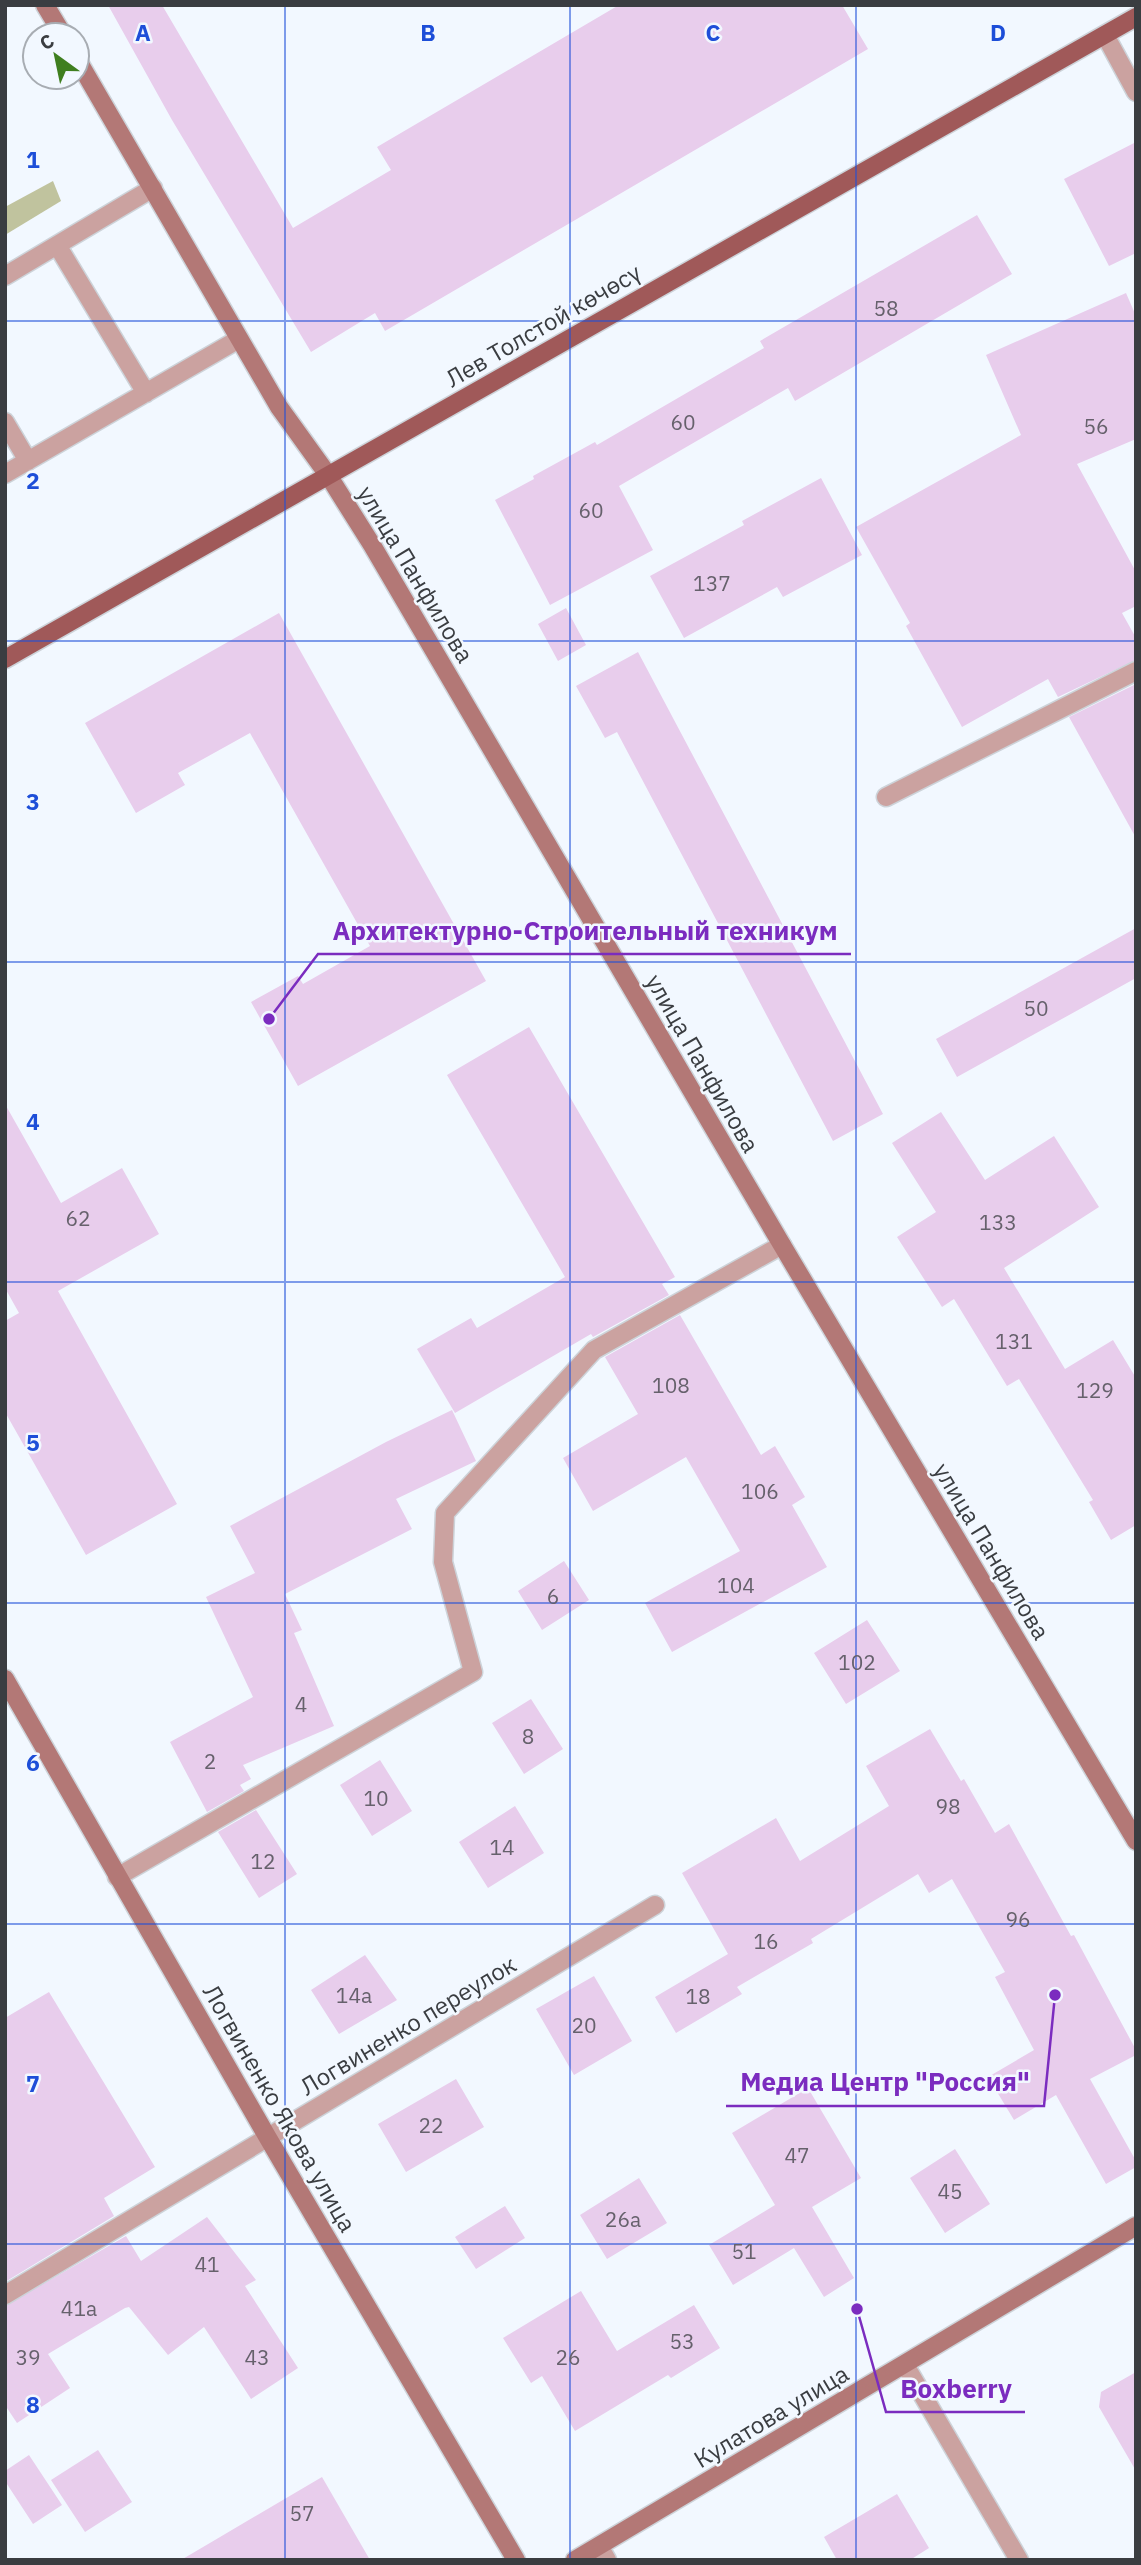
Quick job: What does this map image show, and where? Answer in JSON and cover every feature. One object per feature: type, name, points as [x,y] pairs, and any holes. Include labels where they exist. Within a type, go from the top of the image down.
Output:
[{"type":"main road","name":"Лев Толстой көчөсү","points":[[5,659],[1136,17]]},
{"type":"street","points":[[45,5],[55,21]]},
{"type":"street","points":[[1105,35],[1136,92]]},
{"type":"street","name":"улица Панфилова","points":[[91,83],[279,407],[328,475],[372,545],[782,1245],[1136,1841]]},
{"type":"street","points":[[5,276],[153,188]]},
{"type":"street","points":[[57,245],[146,393]]},
{"type":"street","points":[[5,474],[239,339]]},
{"type":"street","points":[[5,422],[28,461]]},
{"type":"street","points":[[886,797],[1136,671]]},
{"type":"street","points":[[117,1877],[473,1672],[443,1562],[445,1513],[594,1350],[782,1245]]},
{"type":"street","name":"Логвиненко Якова улица","points":[[5,1679],[268,2138],[516,2560]]},
{"type":"street","name":"Логвиненко переулок","points":[[5,2295],[655,1905]]},
{"type":"street","name":"Кулатова улица","points":[[575,2560],[603,2553],[905,2365],[1136,2226]]},
{"type":"street","points":[[905,2365],[1018,2560]]},
{"type":"green space","points":[[53,181],[61,201],[5,235],[5,207]]},
{"type":"building","points":[[108,5],[162,5],[293,228],[391,170],[377,147],[619,5],[842,5],[868,49],[385,331],[375,313],[311,352],[172,120]]},
{"type":"building","points":[[1136,142],[1136,253],[1109,266],[1064,179]]},
{"type":"building","points":[[977,215],[1012,274],[795,401],[788,388],[619,486],[653,550],[550,605],[495,500],[595,442],[597,445],[764,348],[760,341]]},
{"type":"building","points":[[1126,293],[1136,316],[1136,439],[1077,464],[1136,572],[1136,606],[1122,613],[1136,638],[1136,660],[1058,697],[1048,679],[962,727],[906,626],[910,623],[856,527],[1021,435],[986,355]]},
{"type":"building","points":[[821,478],[862,555],[783,597],[777,587],[684,638],[650,576],[744,525],[742,521]]},
{"type":"building","points":[[566,608],[586,645],[558,661],[538,624]]},
{"type":"building","points":[[279,613],[486,981],[298,1086],[251,1002],[298,976],[303,984],[370,946],[250,733],[178,773],[185,785],[136,813],[85,723]]},
{"type":"building","points":[[638,652],[883,1114],[833,1141],[617,732],[605,738],[576,686]]},
{"type":"building","points":[[1136,684],[1136,838],[1069,717]]},
{"type":"building","points":[[1136,928],[1136,978],[957,1077],[936,1039]]},
{"type":"building","points":[[529,1027],[675,1277],[662,1284],[669,1295],[593,1337],[591,1334],[455,1413],[417,1349],[471,1318],[477,1328],[565,1277],[447,1075]]},
{"type":"building","points":[[5,1104],[61,1203],[122,1168],[159,1234],[58,1291],[177,1504],[86,1555],[5,1412],[5,1321],[19,1313],[5,1288]]},
{"type":"building","points":[[941,1112],[985,1180],[1054,1136],[1099,1207],[1004,1268],[1065,1369],[1113,1340],[1136,1378],[1136,1525],[1111,1540],[1089,1502],[1093,1500],[1019,1379],[1007,1386],[954,1299],[942,1307],[897,1237],[936,1212],[892,1143]]},
{"type":"building","points":[[680,1315],[761,1455],[775,1446],[805,1497],[792,1505],[827,1567],[672,1652],[645,1603],[740,1551],[686,1457],[593,1511],[563,1458],[638,1414],[605,1357]]},
{"type":"building","points":[[452,1410],[476,1461],[396,1499],[412,1529],[285,1594],[302,1630],[294,1633],[334,1726],[243,1765],[251,1779],[240,1785],[244,1791],[207,1812],[170,1742],[253,1697],[206,1597],[255,1573],[230,1526],[386,1442]]},
{"type":"building","points":[[564,1561],[589,1600],[542,1630],[518,1591]]},
{"type":"building","points":[[867,1620],[900,1671],[846,1704],[814,1653]]},
{"type":"building","points":[[531,1699],[563,1749],[524,1774],[492,1723]]},
{"type":"building","points":[[930,1729],[961,1781],[964,1779],[995,1833],[1009,1824],[1071,1936],[1074,1935],[1136,2050],[1136,2055],[1090,2079],[1136,2161],[1136,2167],[1106,2184],[1056,2095],[1014,2120],[988,2077],[1034,2050],[995,1977],[1005,1972],[952,1879],[929,1893],[918,1874],[811,1939],[813,1943],[737,1987],[742,1994],[676,2033],[655,1997],[728,1954],[682,1873],[776,1818],[800,1861],[889,1806],[866,1766]]},
{"type":"building","points":[[380,1760],[412,1811],[372,1836],[340,1785]]},
{"type":"building","points":[[515,1806],[544,1853],[488,1888],[459,1842]]},
{"type":"building","points":[[256,1810],[297,1874],[259,1898],[218,1832]]},
{"type":"building","points":[[365,1955],[397,2000],[339,2034],[311,1990]]},
{"type":"building","points":[[594,1976],[632,2041],[574,2075],[536,2009]]},
{"type":"building","points":[[49,1992],[155,2167],[104,2198],[114,2216],[5,2282],[5,2018]]},
{"type":"building","points":[[456,2079],[484,2127],[406,2172],[378,2124]]},
{"type":"building","points":[[808,2088],[861,2178],[812,2207],[854,2278],[824,2297],[794,2248],[733,2285],[709,2245],[775,2205],[732,2133]]},
{"type":"building","points":[[955,2149],[990,2204],[945,2233],[910,2178]]},
{"type":"building","points":[[639,2178],[667,2223],[607,2259],[580,2215]]},
{"type":"building","points":[[505,2206],[525,2238],[476,2269],[455,2237]]},
{"type":"building","points":[[207,2217],[256,2280],[245,2286],[298,2368],[251,2399],[204,2327],[168,2355],[129,2307],[48,2354],[70,2388],[17,2423],[5,2405],[5,2306],[126,2236],[141,2261]]},
{"type":"building","points":[[581,2291],[617,2351],[694,2305],[720,2348],[671,2378],[668,2375],[575,2431],[542,2376],[531,2383],[503,2338]]},
{"type":"building","points":[[1136,2372],[1136,2471],[1099,2407],[1101,2392]]},
{"type":"building","points":[[98,2450],[132,2502],[85,2532],[51,2480]]},
{"type":"building","points":[[29,2455],[62,2505],[33,2524],[5,2481],[5,2471]]},
{"type":"building","points":[[322,2477],[370,2560],[181,2560]]},
{"type":"building","points":[[897,2494],[929,2548],[910,2560],[837,2560],[824,2537]]},
{"type":"place","name":"Архитектурно-Строительный техникум","points":[[269,1019]]},
{"type":"place","name":"Медиа Центр \"Россия\"","points":[[1055,1995]]},
{"type":"place","name":"Boxberry","points":[[857,2309]]}]
